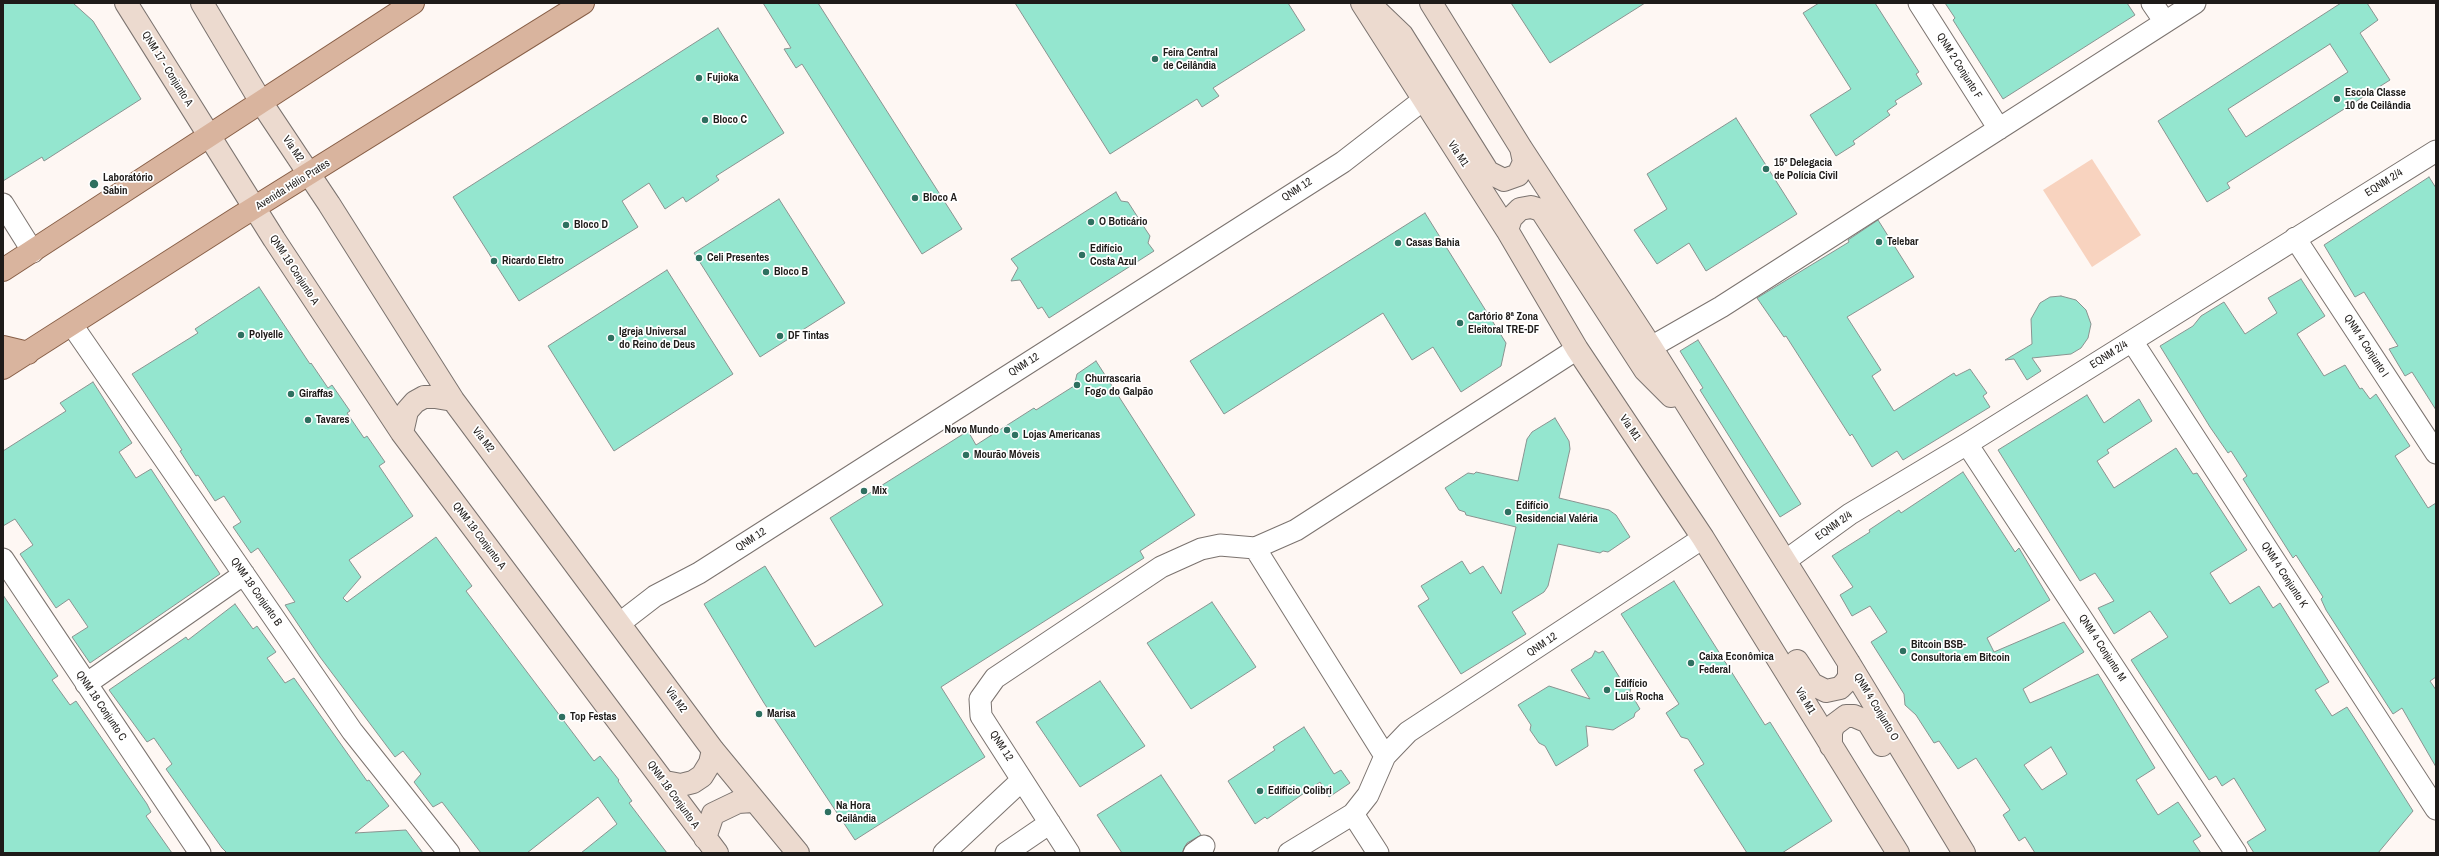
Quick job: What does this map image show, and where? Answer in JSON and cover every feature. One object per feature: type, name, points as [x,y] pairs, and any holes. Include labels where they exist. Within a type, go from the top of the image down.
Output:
[{"type":"main road","name":"QNM 17 - Conjunto A","points":[[126,3],[209,134]]},
{"type":"main road","name":"Via M2","points":[[202,3],[261,102],[310,175],[453,400],[713,750],[753,801],[798,853]]},
{"type":"main road","points":[[3,270],[33,252],[209,134],[413,3]]},
{"type":"main road","name":"Avenida Hélio Prates","points":[[3,368],[583,3]]},
{"type":"main road","name":"Via M1","points":[[1362,3],[1507,230],[1577,349],[1703,538],[1898,853]]},
{"type":"main road","points":[[1368,3],[1402,36],[1488,172],[1504,180],[1518,174],[1524,162],[1521,148]]},
{"type":"main road","points":[[1431,3],[1521,148],[1651,347],[1785,561]]},
{"type":"main road","points":[[209,134],[256,208]]},
{"type":"main road","points":[[1507,230],[1510,218],[1520,209],[1531,207],[1541,210],[1645,370],[1699,424]]},
{"type":"main road","name":"QNM 18 Conjunto A","points":[[256,208],[402,433],[665,782],[711,846]]},
{"type":"main road","points":[[3,347],[28,353]]},
{"type":"main road","points":[[402,433],[407,411],[415,402],[424,398],[435,397],[453,400]]},
{"type":"main road","points":[[1668,485],[1716,533],[1812,684],[1826,691],[1840,688],[1849,677],[1849,663]]},
{"type":"main road","name":"QNM 4 Conjunto O","points":[[1785,561],[1849,663],[1964,853]]},
{"type":"main road","points":[[1831,746],[1831,732],[1840,720],[1854,716],[1868,722],[1949,853]]},
{"type":"main road","points":[[665,782],[681,785],[693,782],[702,776],[713,750]]},
{"type":"main road","points":[[711,846],[713,814],[738,802],[753,801]]},
{"type":"street","name":"QNM 2 Conjunto F","points":[[1919,3],[1999,129]]},
{"type":"street","points":[[2152,3],[2164,22]]},
{"type":"street","points":[[1651,347],[1721,307],[2195,3]]},
{"type":"street","name":"QNM 12","points":[[620,623],[655,596],[699,574],[1343,162],[1424,100]]},
{"type":"street","name":"EQNM 2/4","points":[[1785,561],[1850,514],[1967,444],[2436,151]]},
{"type":"street","points":[[3,204],[33,252]]},
{"type":"street","name":"QNM 4 Conjunto I","points":[[2295,238],[2436,453]]},
{"type":"street","name":"QNM 18 Conjunto B","points":[[72,325],[352,731],[449,853]]},
{"type":"street","name":"QNM 4 Conjunto K","points":[[2132,341],[2436,809]]},
{"type":"street","name":"QNM 12","points":[[1069,853],[981,716],[980,698],[995,678],[1161,567],[1201,549],[1220,545],[1255,548],[1296,530],[1314,520],[1577,349]]},
{"type":"street","name":"QNM 4 Conjunto M","points":[[1967,444],[2236,853]]},
{"type":"street","name":"QNM 12","points":[[1289,853],[1353,814],[1368,794],[1385,756],[1408,732],[1703,538]]},
{"type":"street","points":[[1255,548],[1385,756]]},
{"type":"street","name":"QNM 18 Conjunto C","points":[[3,559],[200,853]]},
{"type":"street","points":[[86,684],[244,574]]},
{"type":"street","points":[[944,853],[1022,780]]},
{"type":"street","points":[[1353,814],[1378,853]]},
{"type":"street","points":[[1006,853],[1050,823]]},
{"type":"shaded area","points":[[2092,159],[2141,235],[2092,267],[2043,190]]},
{"type":"building","points":[[3,3],[73,3],[93,21],[141,99],[44,161],[42,157],[3,181]]},
{"type":"building","points":[[763,3],[818,3],[962,229],[922,254],[802,64],[796,68],[784,49],[791,48]]},
{"type":"building","name":"Feira Central de Ceilândia","points":[[1015,3],[1288,3],[1305,30],[1213,88],[1219,96],[1202,107],[1197,99],[1110,154]]},
{"type":"building","points":[[1511,3],[1645,3],[1550,63]]},
{"type":"building","points":[[1819,3],[1875,3],[1919,72],[1916,74],[1922,84],[1895,101],[1897,104],[1887,111],[1890,115],[1853,141],[1855,144],[1836,156],[1810,115],[1851,89],[1803,13]]},
{"type":"building","points":[[1945,3],[2127,3],[2135,15],[2003,99],[1953,20],[1955,18]]},
{"type":"building","name":"Escola Classe 10 de Ceilândia","points":[[2341,3],[2367,3],[2378,20],[2360,33],[2390,80],[2227,183],[2230,188],[2207,202],[2158,121]],"holes":[[[2330,44],[2348,72],[2246,137],[2228,109]]]},
{"type":"building","points":[[718,28],[784,133],[716,176],[719,180],[686,202],[683,197],[665,209],[649,183],[622,201],[638,227],[519,301],[453,197]]},
{"type":"building","points":[[1736,118],[1797,214],[1706,271],[1689,243],[1657,264],[1634,230],[1667,209],[1647,174]]},
{"type":"building","points":[[2429,177],[2436,188],[2436,410],[2412,372],[2405,376],[2389,349],[2398,346],[2364,292],[2355,297],[2324,245]]},
{"type":"building","name":"Edifício Costa Azul","points":[[1116,192],[1121,201],[1128,202],[1150,236],[1148,243],[1154,251],[1049,318],[1042,307],[1038,309],[1020,280],[1011,281],[1018,268],[1011,259]]},
{"type":"building","points":[[779,199],[845,303],[760,357],[694,253]]},
{"type":"building","points":[[1425,213],[1506,343],[1501,366],[1461,392],[1433,347],[1412,360],[1383,313],[1224,414],[1190,361]]},
{"type":"building","points":[[1878,220],[1914,277],[1847,317],[1881,370],[1872,376],[1894,411],[1954,373],[1956,376],[1970,369],[1987,393],[1983,396],[1990,407],[1903,460],[1897,451],[1872,467],[1852,434],[1850,436],[1786,336],[1784,337],[1757,298],[1849,242],[1848,240]]},
{"type":"building","points":[[667,270],[733,374],[614,451],[548,346]]},
{"type":"building","points":[[2301,279],[2325,316],[2297,334],[2324,376],[2345,365],[2360,389],[2362,388],[2370,399],[2376,394],[2410,446],[2395,456],[2428,508],[2436,503],[2436,677],[2430,681],[2436,690],[2436,767],[2402,708],[2393,714],[2326,610],[2321,599],[2323,597],[2296,555],[2293,558],[2243,479],[2247,476],[2231,451],[2228,453],[2210,427],[2160,346],[2193,326],[2201,316],[2224,302],[2245,334],[2277,313],[2268,298]]},
{"type":"building","points":[[259,287],[310,364],[311,363],[328,388],[332,385],[350,411],[347,413],[364,438],[367,436],[385,462],[379,466],[413,516],[349,560],[361,577],[343,598],[347,602],[436,537],[472,586],[466,591],[594,761],[600,756],[619,780],[618,781],[632,801],[629,803],[667,853],[581,853],[617,824],[598,797],[527,853],[481,853],[442,802],[433,807],[414,782],[421,774],[403,751],[395,757],[320,657],[285,605],[295,602],[258,548],[251,553],[233,527],[241,522],[224,496],[215,501],[198,475],[196,476],[180,451],[182,450],[132,374],[198,333],[195,329]]},
{"type":"building","points":[[2061,296],[2076,300],[2086,310],[2091,324],[2088,338],[2081,348],[2071,354],[2032,358],[2041,371],[2027,380],[2014,359],[2005,360],[2032,344],[2031,319],[2040,303],[2050,297]]},
{"type":"building","points":[[1698,340],[1801,504],[1780,517],[1700,390],[1703,388],[1680,351]]},
{"type":"building","points":[[1096,361],[1195,515],[1140,551],[1144,558],[941,687],[985,757],[855,840],[764,703],[704,604],[765,566],[815,647],[883,605],[830,518],[968,431],[976,445],[1034,408],[1036,410],[1074,386],[1077,374]]},
{"type":"building","points":[[93,382],[132,443],[119,452],[136,478],[151,469],[220,574],[90,663],[72,637],[88,627],[69,599],[56,608],[20,554],[33,545],[15,519],[3,526],[3,451],[66,411],[60,403]]},
{"type":"building","points":[[2087,395],[2104,423],[2139,399],[2152,421],[2107,450],[2109,453],[2097,461],[2114,488],[2176,448],[2193,474],[2197,473],[2247,550],[2210,573],[2230,604],[2259,586],[2273,608],[2280,603],[2329,682],[2315,690],[2332,716],[2347,707],[2364,733],[2413,811],[2378,853],[2254,853],[2247,842],[2266,830],[2234,778],[2222,786],[2216,776],[2209,780],[2131,660],[2168,637],[2150,611],[2114,634],[2098,608],[2114,601],[2095,573],[2080,581],[1998,450]]},
{"type":"building","points":[[1555,418],[1569,441],[1570,449],[1559,498],[1609,510],[1616,515],[1630,537],[1608,552],[1603,551],[1600,553],[1558,544],[1548,586],[1544,592],[1512,612],[1526,634],[1461,674],[1418,606],[1429,599],[1421,586],[1462,561],[1470,574],[1483,566],[1501,594],[1516,527],[1466,515],[1465,512],[1459,510],[1445,488],[1468,473],[1474,474],[1476,472],[1518,481],[1527,439],[1532,432]]},
{"type":"building","points":[[1963,472],[2015,552],[2019,548],[2050,600],[1987,638],[1994,652],[2064,622],[2084,652],[2023,689],[2030,703],[2098,674],[2155,768],[2136,780],[2158,815],[2178,802],[2201,836],[2193,841],[2201,853],[2035,853],[2025,837],[2019,841],[2003,815],[2010,810],[1976,758],[1958,769],[1939,741],[1934,743],[1916,715],[1905,705],[1904,694],[1871,642],[1887,632],[1870,606],[1852,616],[1840,595],[1853,587],[1832,556],[1870,532],[1869,530],[1899,510],[1901,513]],"holes":[[[2051,747],[2067,774],[2042,790],[2024,765]]]},
{"type":"building","points":[[1674,581],[1765,725],[1770,722],[1832,821],[1782,853],[1747,853],[1694,770],[1704,764],[1688,739],[1681,737],[1666,713],[1679,704],[1621,614]]},
{"type":"building","points":[[3,595],[58,676],[52,680],[70,705],[76,701],[147,804],[151,812],[146,816],[172,853],[3,853]]},
{"type":"building","points":[[1212,602],[1256,667],[1191,709],[1147,643]]},
{"type":"building","points":[[235,604],[253,629],[257,626],[276,652],[267,658],[285,683],[294,678],[367,781],[369,780],[389,806],[355,833],[406,830],[423,853],[227,853],[222,848],[166,769],[172,764],[154,738],[147,742],[109,690],[186,637],[188,640]]},
{"type":"building","points":[[1595,651],[1599,653],[1603,651],[1623,683],[1631,684],[1630,692],[1640,709],[1635,713],[1634,717],[1613,730],[1586,726],[1588,746],[1556,766],[1545,746],[1539,743],[1530,730],[1531,725],[1518,705],[1549,686],[1590,699],[1571,670],[1592,657]]},
{"type":"building","points":[[1100,681],[1145,746],[1080,787],[1036,722]]},
{"type":"building","points":[[1304,727],[1334,774],[1341,770],[1350,783],[1329,797],[1320,782],[1267,819],[1265,817],[1255,824],[1228,781],[1275,750],[1273,747]]},
{"type":"building","points":[[1161,775],[1201,835],[1187,843],[1182,853],[1122,853],[1097,815]]},
{"type":"place","name":"Feira Central de Ceilândia","points":[[1155,59]]},
{"type":"place","name":"Fujioka","points":[[699,78]]},
{"type":"place","name":"Escola Classe 10 de Ceilândia","points":[[2337,99]]},
{"type":"place","name":"Bloco C","points":[[705,120]]},
{"type":"place","name":"15º Delegacia de Polícia Civil","points":[[1766,169]]},
{"type":"place","name":"Laboratório Sabin","points":[[94,184]]},
{"type":"place","name":"Bloco A","points":[[915,198]]},
{"type":"place","name":"O Boticário","points":[[1091,222]]},
{"type":"place","name":"Bloco D","points":[[566,225]]},
{"type":"place","name":"Telebar","points":[[1879,242]]},
{"type":"place","name":"Casas Bahia","points":[[1398,243]]},
{"type":"place","name":"Edifício Costa Azul","points":[[1082,255]]},
{"type":"place","name":"Celi Presentes","points":[[699,258]]},
{"type":"place","name":"Ricardo Eletro","points":[[494,261]]},
{"type":"place","name":"Bloco B","points":[[766,272]]},
{"type":"place","name":"Cartório 8ª Zona Eleitoral TRE-DF","points":[[1460,323]]},
{"type":"place","name":"Polyelle","points":[[241,335]]},
{"type":"place","name":"DF Tintas","points":[[780,336]]},
{"type":"place","name":"Igreja Universal do Reino de Deus","points":[[611,338]]},
{"type":"place","name":"Churrascaria Fogo do Galpão","points":[[1077,385]]},
{"type":"place","name":"Giraffas","points":[[291,394]]},
{"type":"place","name":"Tavares","points":[[308,420]]},
{"type":"place","name":"Novo Mundo","points":[[1007,430]]},
{"type":"place","name":"Lojas Americanas","points":[[1015,435]]},
{"type":"place","name":"Mourão Móveis","points":[[966,455]]},
{"type":"place","name":"Mix","points":[[864,491]]},
{"type":"place","name":"Edifício Residencial Valéria","points":[[1508,512]]},
{"type":"place","name":"Bitcoin BSB- Consultoria em Bitcoin","points":[[1903,651]]},
{"type":"place","name":"Caixa Econômica Federal","points":[[1691,663]]},
{"type":"place","name":"Edifício Luis Rocha","points":[[1607,690]]},
{"type":"place","name":"Marisa","points":[[759,714]]},
{"type":"place","name":"Top Festas","points":[[562,717]]},
{"type":"place","name":"Edifício Colibri","points":[[1260,791]]},
{"type":"place","name":"Na Hora Ceilândia","points":[[828,812]]}]
